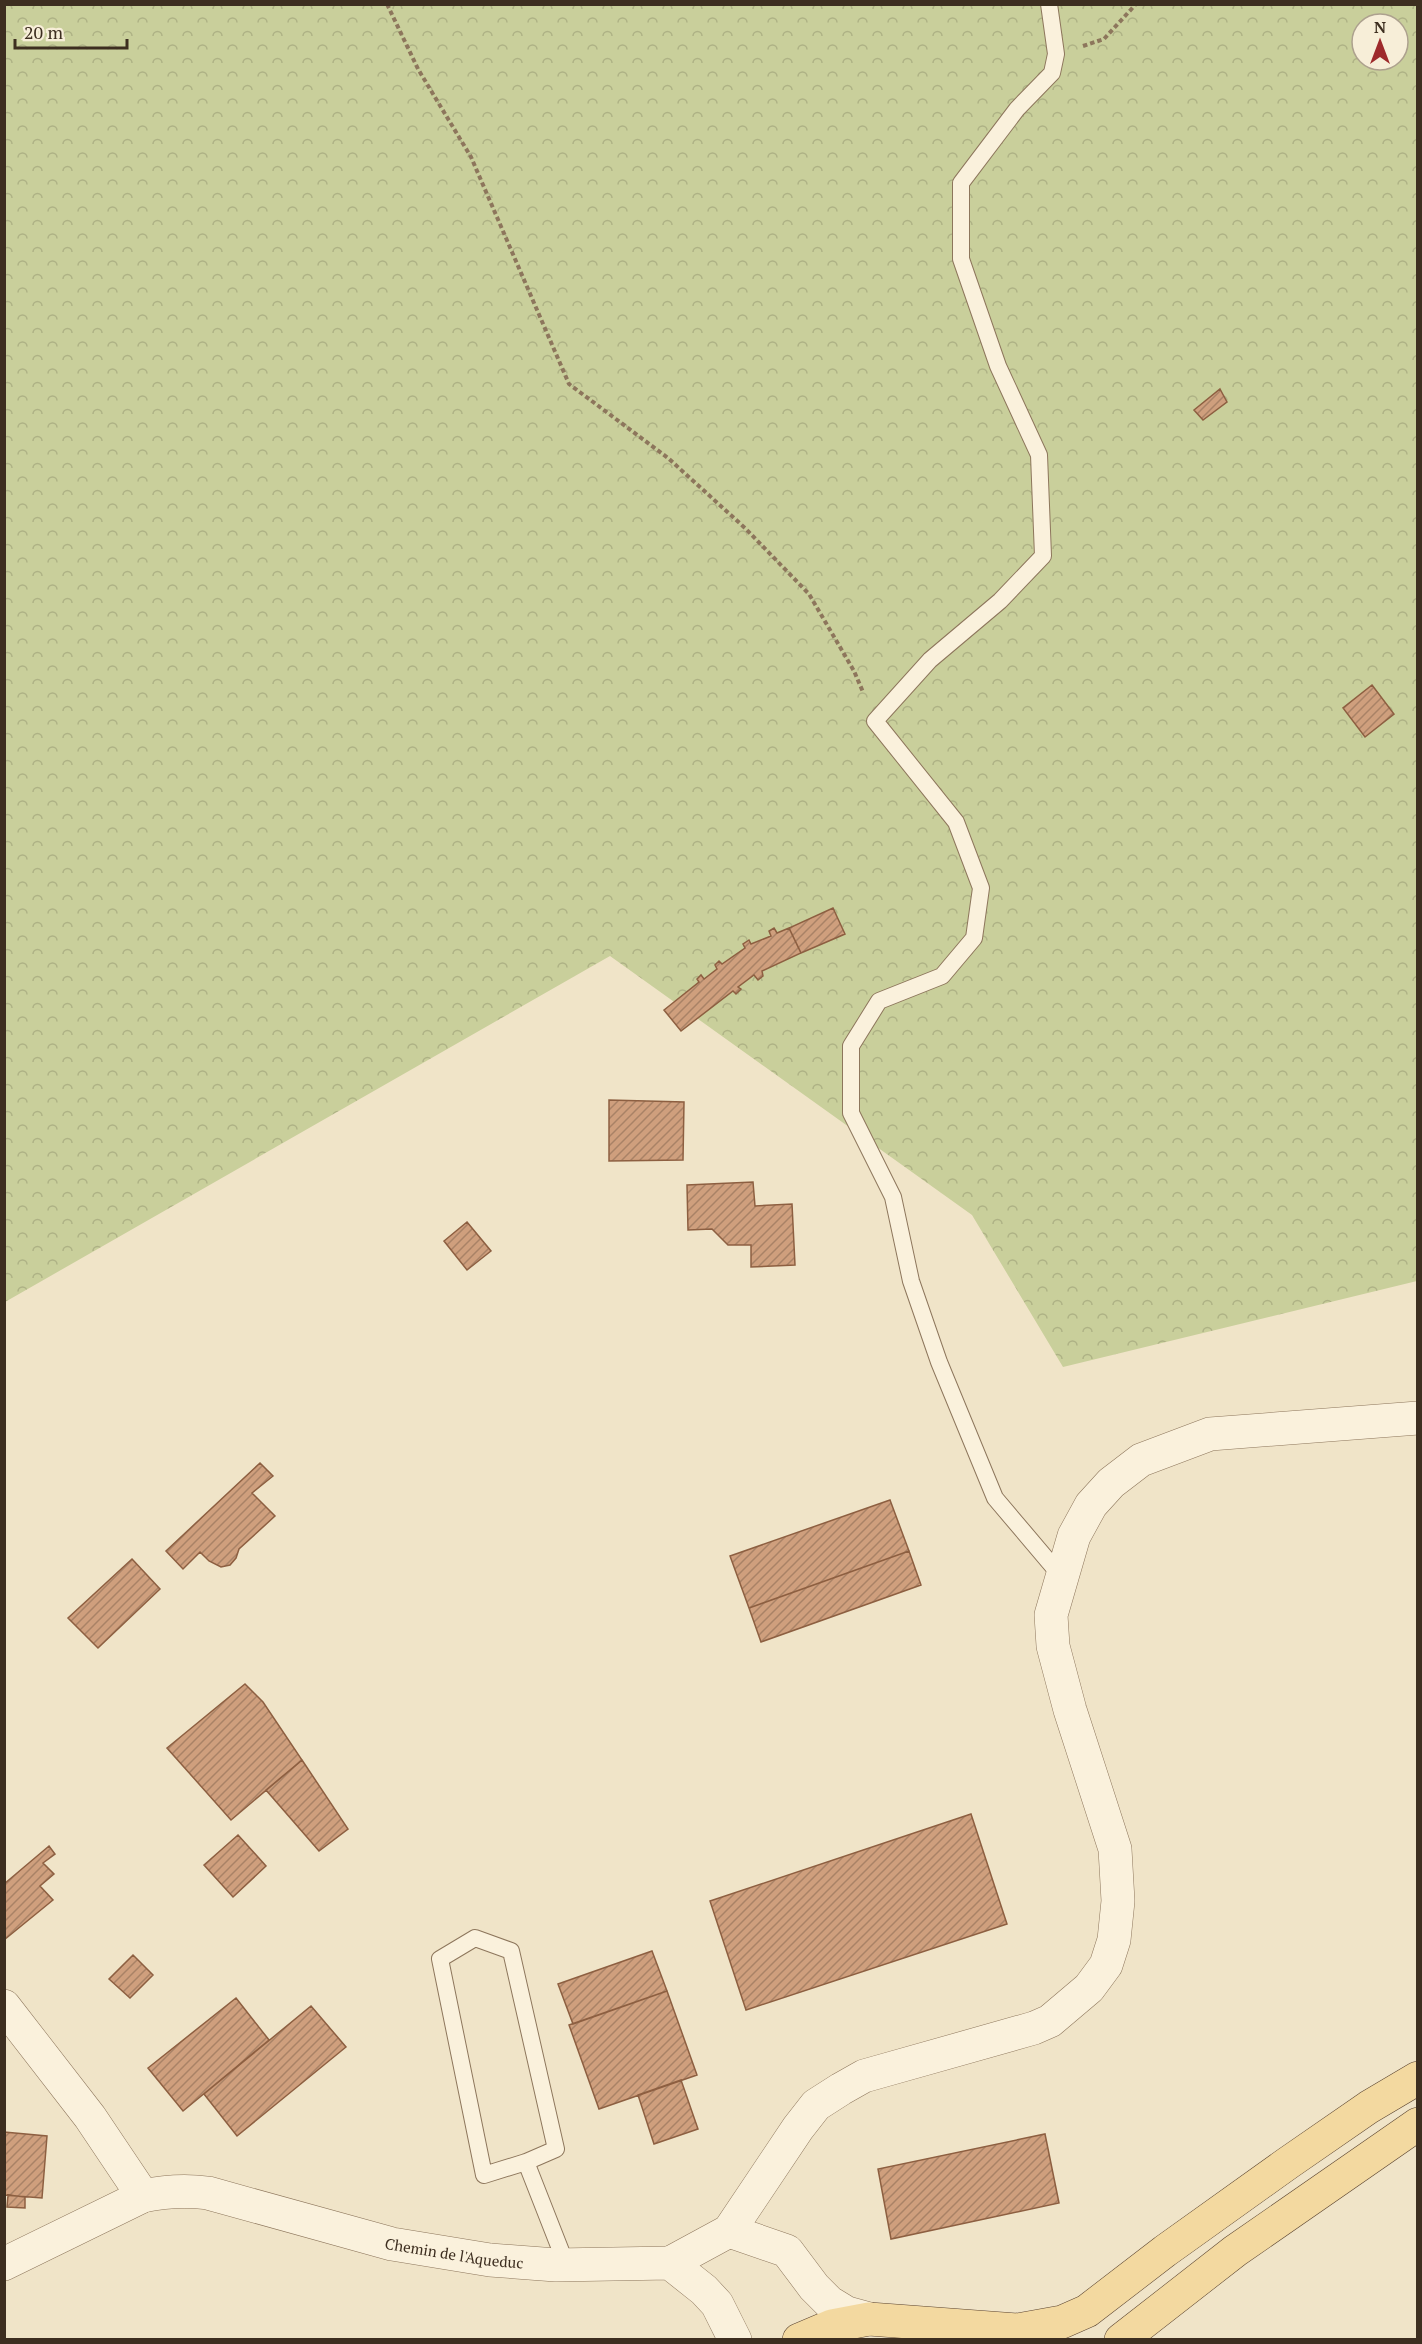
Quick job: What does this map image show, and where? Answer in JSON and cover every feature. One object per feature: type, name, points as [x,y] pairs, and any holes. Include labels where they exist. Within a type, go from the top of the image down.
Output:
[{"type":"main road","points":[[799,2340],[832,2326],[869,2319],[1017,2330],[1062,2322],[1087,2312],[1166,2251],[1288,2163],[1369,2107],[1418,2078]]},
{"type":"main road","points":[[1121,2340],[1235,2251],[1418,2124]]},
{"type":"main road","points":[[907,2322],[943,2333],[953,2340]]},
{"type":"street","points":[[735,2340],[717,2304],[704,2290],[670,2263],[729,2231],[786,2144],[816,2105],[864,2076],[1034,2028],[1050,2020],[1089,1988],[1106,1965],[1114,1940],[1118,1879],[1115,1849],[1070,1710],[1053,1646],[1051,1615],[1074,1536],[1091,1504],[1111,1483],[1141,1460],[1210,1434],[1418,1418]]},
{"type":"street","points":[[4,2006],[90,2118],[144,2196]]},
{"type":"street","name":"Chemin de l'Aqueduc","points":[[4,2264],[144,2196],[165,2191],[208,2193],[392,2244],[490,2260],[566,2264],[670,2263]]},
{"type":"street","points":[[729,2231],[787,2251],[814,2287],[830,2302],[847,2313],[869,2319]]},
{"type":"lane","points":[[1049,4],[1056,54],[1052,73],[1017,110],[961,183],[961,259],[998,366],[1040,455],[1043,556],[1000,601],[930,660],[875,721],[956,822],[981,888],[974,938],[942,976],[879,1001],[851,1046],[851,1113],[893,1197],[911,1281],[939,1362],[995,1498],[1061,1576]]},
{"type":"lane","points":[[475,1938],[511,1951],[556,2149],[526,2162],[484,2175],[440,1959],[475,1938]]},
{"type":"lane","points":[[526,2162],[566,2264]]},
{"type":"path","points":[[387,4],[418,69],[471,157],[569,384],[668,458],[745,528],[809,594],[854,672],[875,721]]},
{"type":"path","points":[[1056,54],[1104,39],[1136,4]]},
{"type":"green space","points":[[5,5],[1417,5],[1417,1281],[1063,1367],[972,1215],[610,956],[5,1302]]},
{"type":"building","points":[[1220,389],[1227,402],[1203,420],[1194,410]]},
{"type":"building","points":[[1372,685],[1394,714],[1365,737],[1343,708]]},
{"type":"building","points":[[833,908],[845,934],[801,953],[789,928]]},
{"type":"building","points":[[774,928],[777,933],[789,928],[801,953],[762,971],[763,976],[758,980],[754,975],[738,987],[741,989],[736,994],[733,991],[681,1031],[664,1010],[699,982],[697,979],[701,975],[704,979],[717,969],[715,965],[719,961],[722,964],[745,948],[743,944],[749,940],[751,944],[771,936],[769,931]]},
{"type":"building","points":[[609,1100],[684,1102],[683,1160],[609,1161]]},
{"type":"building","points":[[753,1182],[755,1206],[792,1204],[795,1265],[751,1267],[751,1245],[728,1245],[712,1229],[688,1230],[687,1185]]},
{"type":"building","points":[[467,1222],[491,1251],[467,1270],[444,1241]]},
{"type":"building","points":[[260,1463],[273,1476],[252,1493],[275,1516],[239,1549],[230,1565],[221,1567],[209,1561],[200,1552],[183,1569],[166,1551]]},
{"type":"building","points":[[890,1500],[909,1551],[749,1608],[730,1556]]},
{"type":"building","points":[[909,1551],[921,1585],[761,1642],[749,1608]]},
{"type":"building","points":[[132,1559],[160,1589],[98,1648],[68,1618]]},
{"type":"building","points":[[245,1684],[263,1702],[302,1760],[231,1820],[167,1748]]},
{"type":"building","points":[[302,1760],[348,1829],[319,1851],[266,1790]]},
{"type":"building","points":[[971,1814],[1007,1924],[746,2010],[710,1901]]},
{"type":"building","points":[[238,1835],[266,1866],[233,1897],[204,1865]]},
{"type":"building","points":[[49,1846],[55,1854],[43,1863],[54,1874],[40,1886],[53,1900],[4,1940],[4,1884]]},
{"type":"building","points":[[652,1951],[667,1991],[573,2024],[558,1984]]},
{"type":"building","points":[[133,1955],[153,1975],[130,1998],[109,1979]]},
{"type":"building","points":[[667,1991],[697,2075],[599,2109],[569,2025]]},
{"type":"building","points":[[236,1998],[269,2040],[183,2111],[148,2068]]},
{"type":"building","points":[[311,2006],[346,2047],[237,2136],[204,2094]]},
{"type":"building","points":[[681,2080],[698,2129],[654,2144],[638,2095]]},
{"type":"building","points":[[4,2132],[47,2136],[42,2198],[4,2195]]},
{"type":"building","points":[[1045,2134],[1059,2203],[891,2239],[878,2169]]},
{"type":"building","points":[[8,2195],[25,2197],[25,2208],[7,2207]]}]
